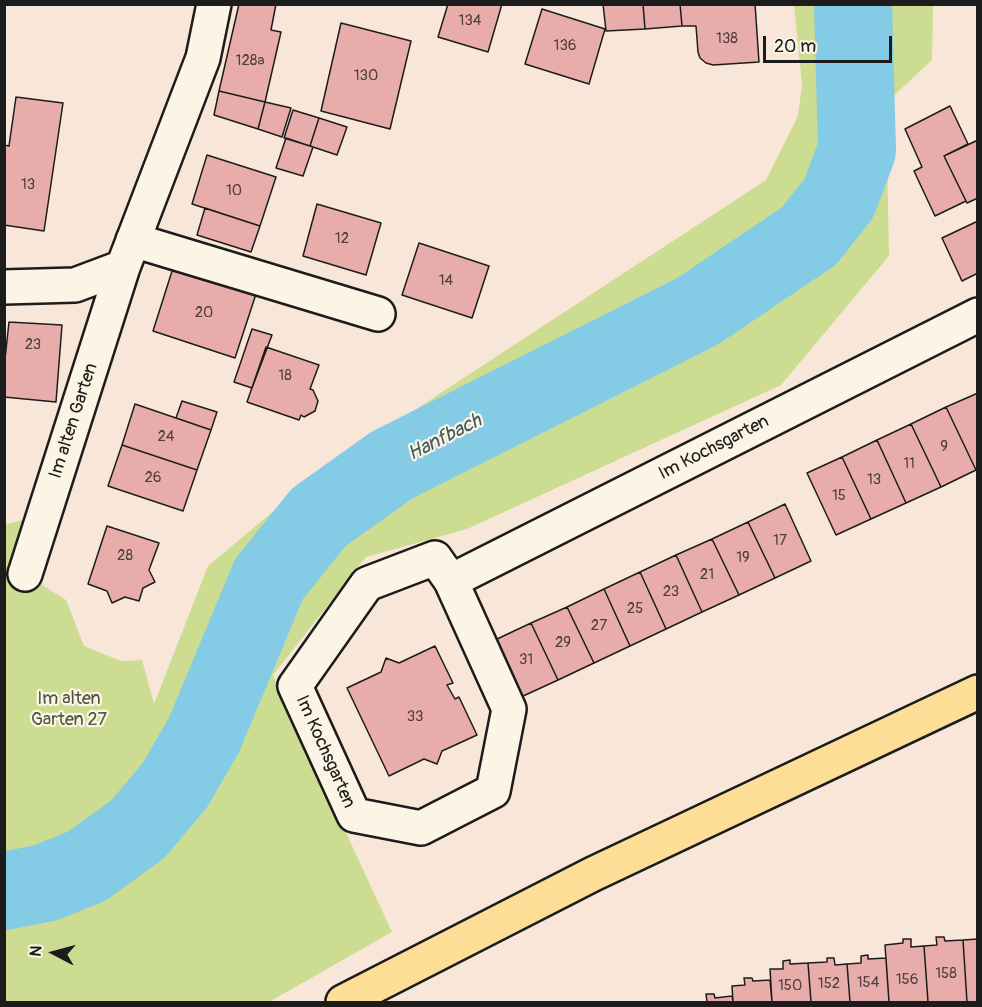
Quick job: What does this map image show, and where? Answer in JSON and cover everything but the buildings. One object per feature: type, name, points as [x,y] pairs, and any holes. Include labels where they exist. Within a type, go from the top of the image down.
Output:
[{"type":"main road","points":[[343,1002],[593,874],[977,692]]},
{"type":"street","name":"Im alten Garten","points":[[25,574],[128,253],[203,58],[214,4]]},
{"type":"street","points":[[4,287],[75,285],[128,253],[378,314]]},
{"type":"street","name":"Im Kochsgarten","points":[[451,581],[978,315]]},
{"type":"street","name":"Im Kochsgarten","points":[[435,558],[451,581],[509,709],[493,791],[422,828],[354,815],[295,686],[367,584],[435,558]]},
{"type":"green space","name":"Im alten Garten 27","points":[[794,5],[933,5],[932,60],[886,103],[889,256],[781,385],[467,529],[366,557],[273,675],[392,932],[269,1002],[5,1002],[4,525],[27,519],[25,574],[66,600],[84,646],[121,661],[142,660],[154,704],[208,566],[320,472],[766,180],[798,116],[802,84]]},
{"type":"waterway","name":"Hanfbach","points":[[4,891],[45,883],[87,866],[138,829],[175,785],[204,735],[269,579],[319,517],[392,465],[698,311],[809,236],[839,198],[857,150],[853,4]]}]
